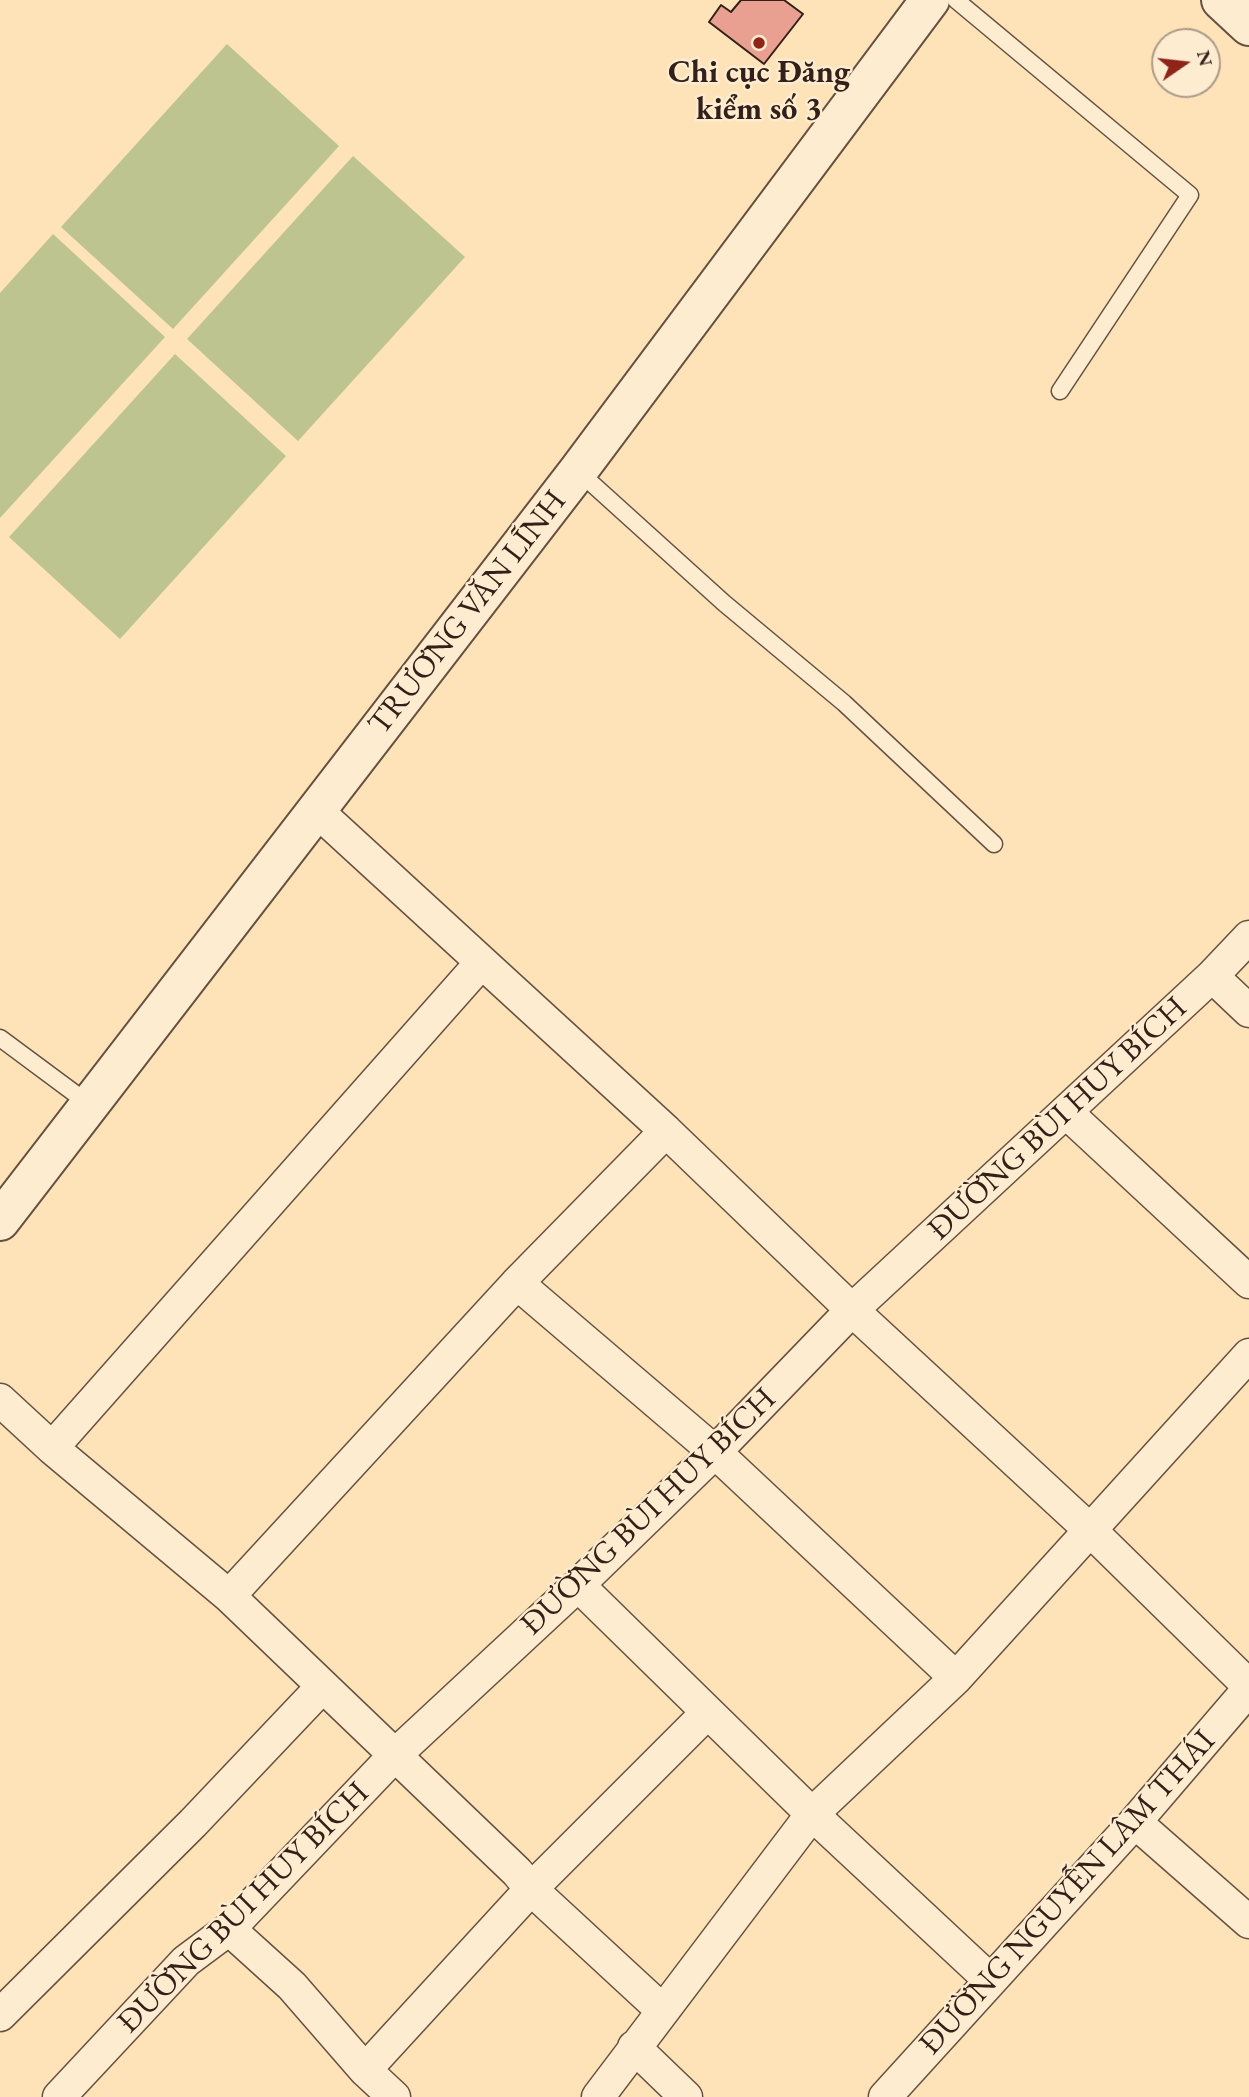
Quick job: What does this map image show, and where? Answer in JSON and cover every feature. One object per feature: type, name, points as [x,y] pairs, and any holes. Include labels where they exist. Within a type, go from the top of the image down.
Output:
[{"type":"street","name":"TRƯƠNG VĂN LĨNH","points":[[0,1221],[578,471],[930,0]]},
{"type":"street","points":[[1221,0],[1249,26]]},
{"type":"street","points":[[316,810],[666,1131],[852,1310],[1090,1530],[1249,1687]]},
{"type":"street","name":"ĐƯỜNG BÙI HUY BÍCH","points":[[61,2096],[186,1961],[229,1929],[394,1756],[578,1585],[715,1452],[852,1310],[1212,975],[1249,937]]},
{"type":"street","points":[[52,1448],[481,963]]},
{"type":"street","points":[[1212,975],[1249,1011]]},
{"type":"street","points":[[1066,1112],[1249,1282]]},
{"type":"street","points":[[229,1596],[516,1283],[666,1131]]},
{"type":"street","points":[[516,1283],[715,1452],[957,1678]]},
{"type":"street","points":[[598,2097],[812,1814],[957,1678],[1249,1355]]},
{"type":"street","points":[[0,1400],[52,1448],[229,1596],[517,1872],[531,1889],[662,2010]]},
{"type":"street","points":[[578,1585],[812,1814],[990,1980]]},
{"type":"street","points":[[0,2015],[193,1824],[322,1687]]},
{"type":"street","name":"ĐƯỜNG NGUYỄN LÂM THÁI","points":[[885,2097],[1135,1822],[1249,1687]]},
{"type":"street","points":[[365,2070],[531,1889],[707,1713]]},
{"type":"street","points":[[1135,1822],[1249,1922]]},
{"type":"street","points":[[229,1929],[292,1986],[365,2070],[394,2097]]},
{"type":"street","points":[[634,2047],[686,2097]]},
{"type":"lane","points":[[956,0],[1190,195],[1060,391]]},
{"type":"lane","points":[[578,471],[724,603],[844,703],[994,844]]},
{"type":"lane","points":[[0,1038],[89,1104]]},
{"type":"green space","points":[[227,44],[339,146],[173,329],[61,227]]},
{"type":"green space","points":[[353,156],[465,257],[298,441],[187,339]]},
{"type":"green space","points":[[53,234],[165,337],[0,518],[0,293]]},
{"type":"green space","points":[[175,354],[286,456],[120,639],[9,537]]},
{"type":"building","name":"Chi cục Đăng kiểm số 3","points":[[741,0],[784,0],[803,14],[764,64],[709,22],[721,5],[731,12]]},
{"type":"place","name":"Chi cục Đăng kiểm số 3","points":[[759,43]]}]
